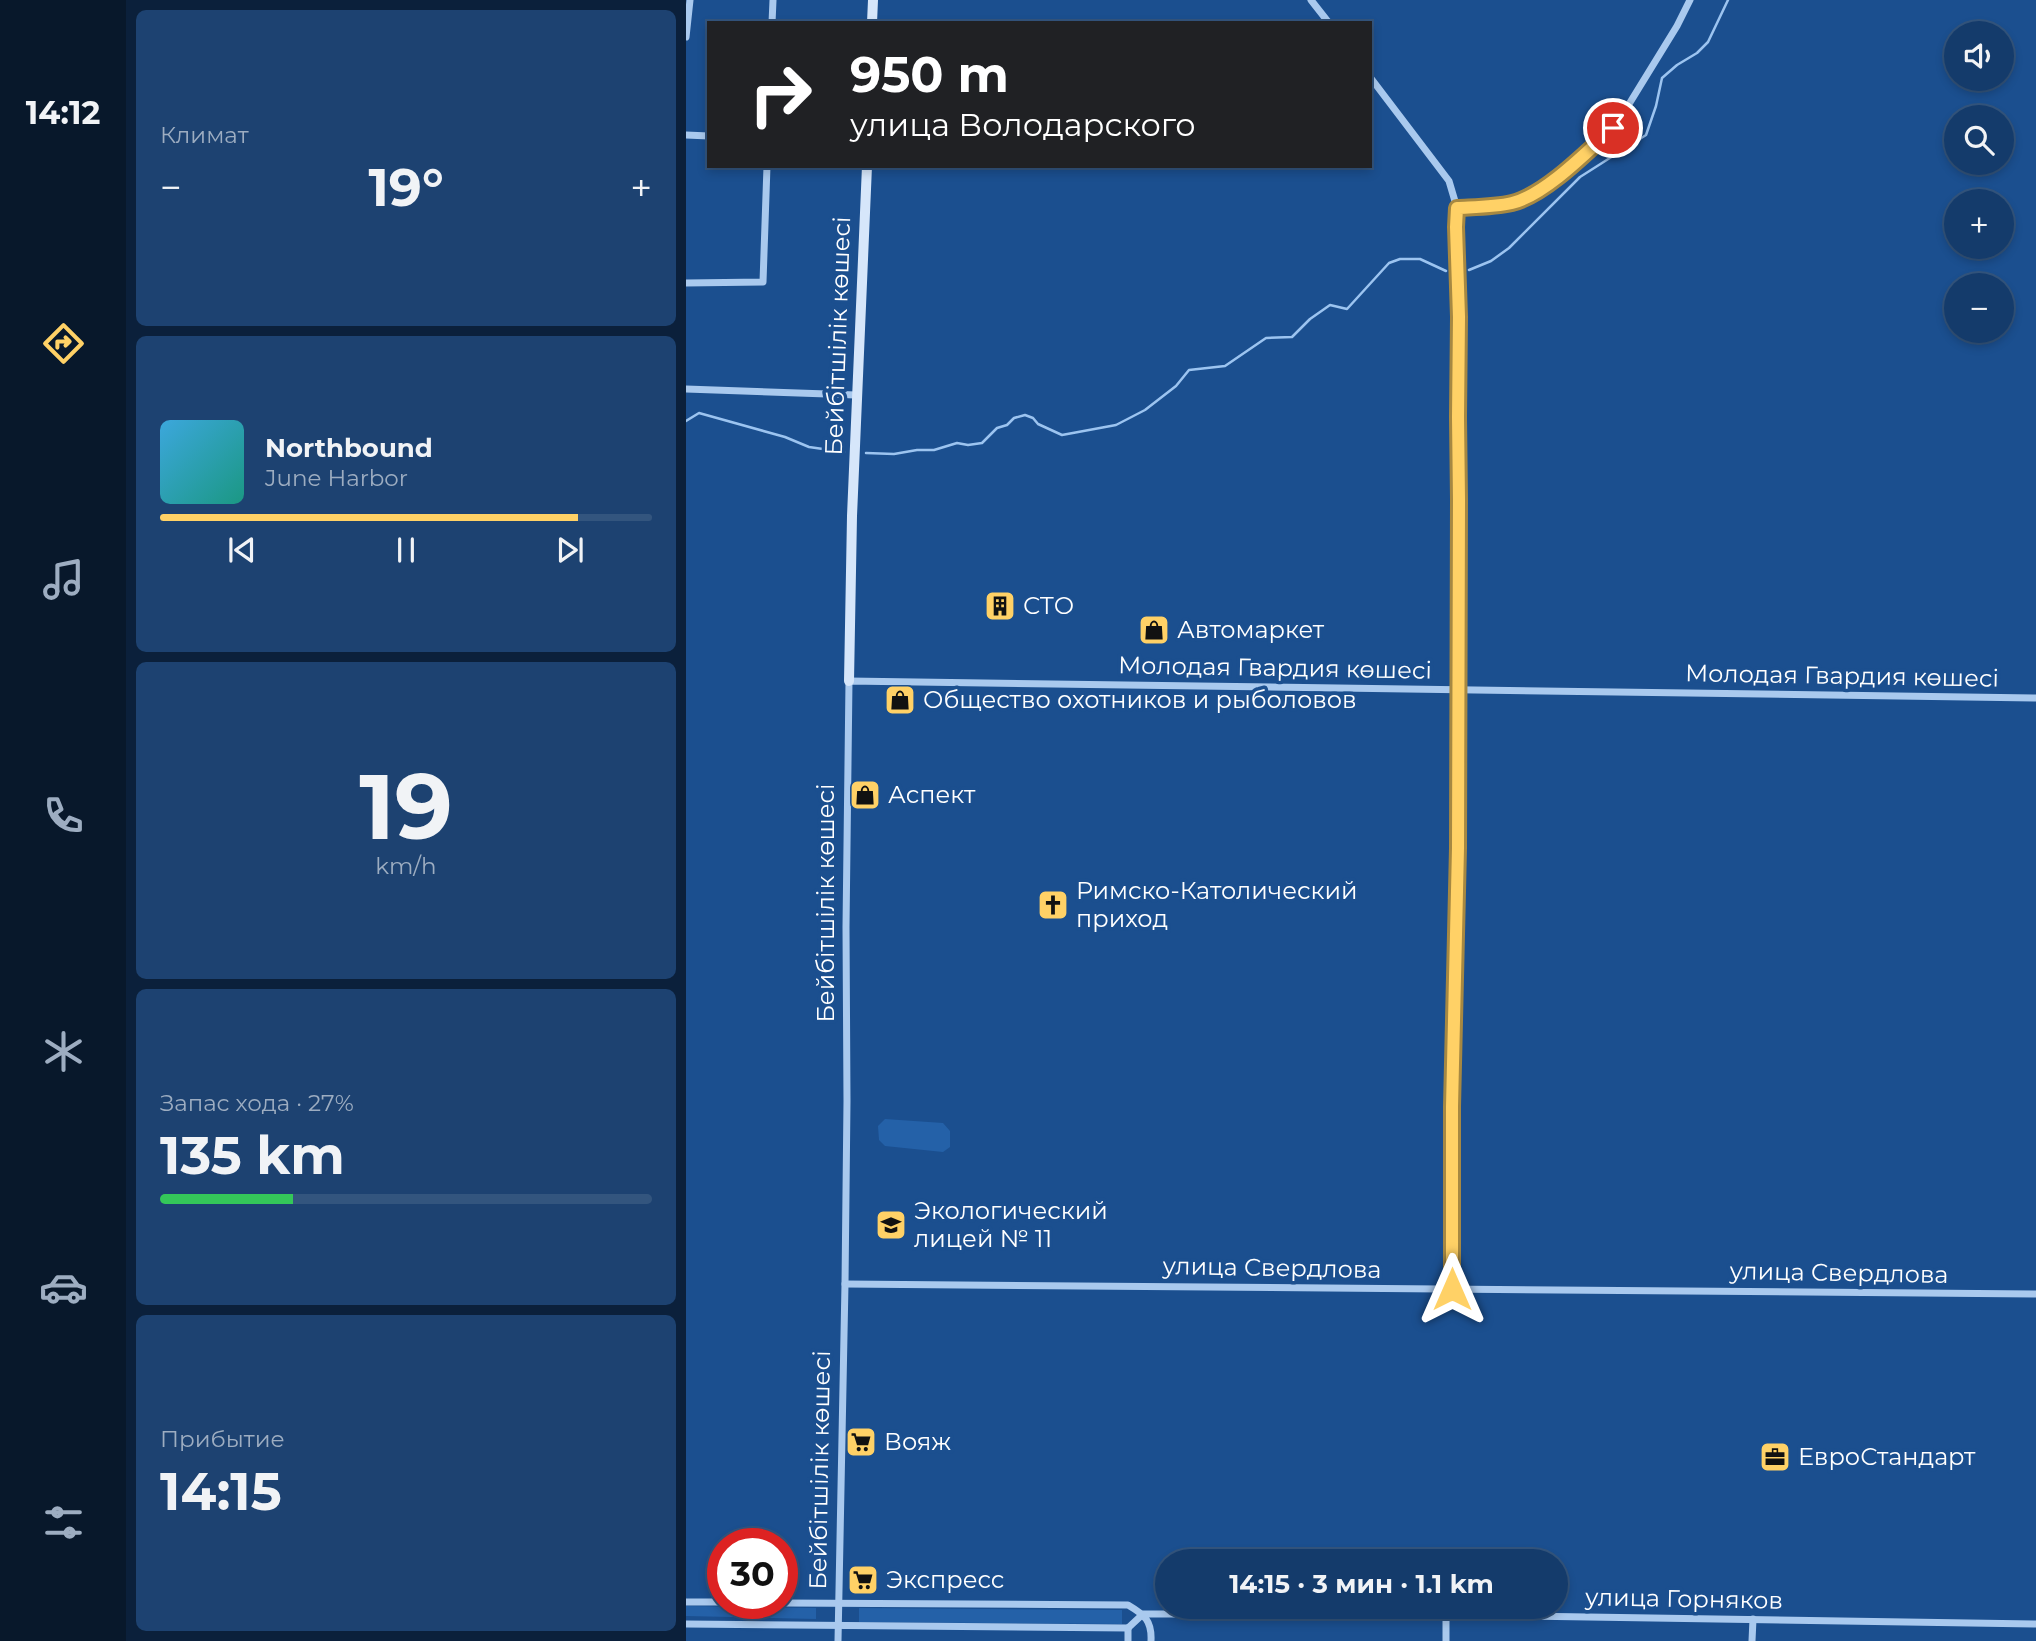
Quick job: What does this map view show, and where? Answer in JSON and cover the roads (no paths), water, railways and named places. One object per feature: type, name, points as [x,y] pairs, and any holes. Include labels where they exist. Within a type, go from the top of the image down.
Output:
[{"type":"street","points":[[686,37],[690,0]]},
{"type":"street","points":[[772,21],[773,0]]},
{"type":"street","points":[[872,21],[873,0]]},
{"type":"street","points":[[1311,0],[1327,21]]},
{"type":"street","points":[[1457,208],[1513,203],[1534,194],[1594,145],[1613,128],[1626,109],[1690,0]]},
{"type":"street","points":[[1372,80],[1449,181],[1457,208],[1458,848],[1452,1107],[1452,1289]]},
{"type":"street","points":[[686,135],[707,136]]},
{"type":"street","points":[[686,283],[763,282],[767,168]]},
{"type":"street","name":"Бейбітшілік көшесі","points":[[838,1641],[845,1284],[846,927],[852,516],[867,168]]},
{"type":"street","points":[[686,389],[856,395]]},
{"type":"street","name":"Молодая Гвардия көшесі","points":[[849,681],[2036,698]]},
{"type":"street","name":"улица Свердлова","points":[[845,1284],[2036,1294]]},
{"type":"street","points":[[686,1602],[707,1602]]},
{"type":"street","name":"улица Горняков","points":[[798,1603],[1128,1605],[1143,1614],[1155,1614]]},
{"type":"street","points":[[686,1624],[1128,1628],[1143,1614],[1152,1629],[1151,1641]]},
{"type":"street","name":"улица Горняков","points":[[1568,1617],[2036,1624]]},
{"type":"street","points":[[1446,1641],[1447,1619]]},
{"type":"street","points":[[1752,1641],[1753,1619]]},
{"type":"street","points":[[1128,1628],[1128,1641]]},
{"type":"waterway","points":[[1469,270],[1491,261],[1509,248],[1580,177],[1646,135],[1662,78],[1708,42],[1728,0]]},
{"type":"waterway","points":[[866,453],[894,454],[934,450],[957,443],[982,443],[997,428],[1025,415],[1062,435],[1116,425],[1145,410],[1176,386],[1189,370],[1225,366],[1266,338],[1292,337],[1310,319],[1330,305],[1347,309],[1389,263],[1400,259],[1420,259],[1446,271]]},
{"type":"waterway","points":[[686,421],[699,413],[785,437],[809,447],[844,452]]},
{"type":"place","name":"СТО","points":[[1000,606]]},
{"type":"place","name":"Автомаркет","points":[[1154,630]]},
{"type":"place","name":"Общество охотников и рыболовов","points":[[900,700]]},
{"type":"place","name":"Аспект","points":[[865,795]]},
{"type":"place","name":"Римско-Католический приход","points":[[1053,905]]},
{"type":"place","name":"Экологический лицей № 11","points":[[891,1225]]},
{"type":"place","name":"Вояж","points":[[861,1442]]},
{"type":"place","name":"ЕвроСтандарт","points":[[1775,1457]]},
{"type":"place","name":"Экспресс","points":[[863,1580]]}]
